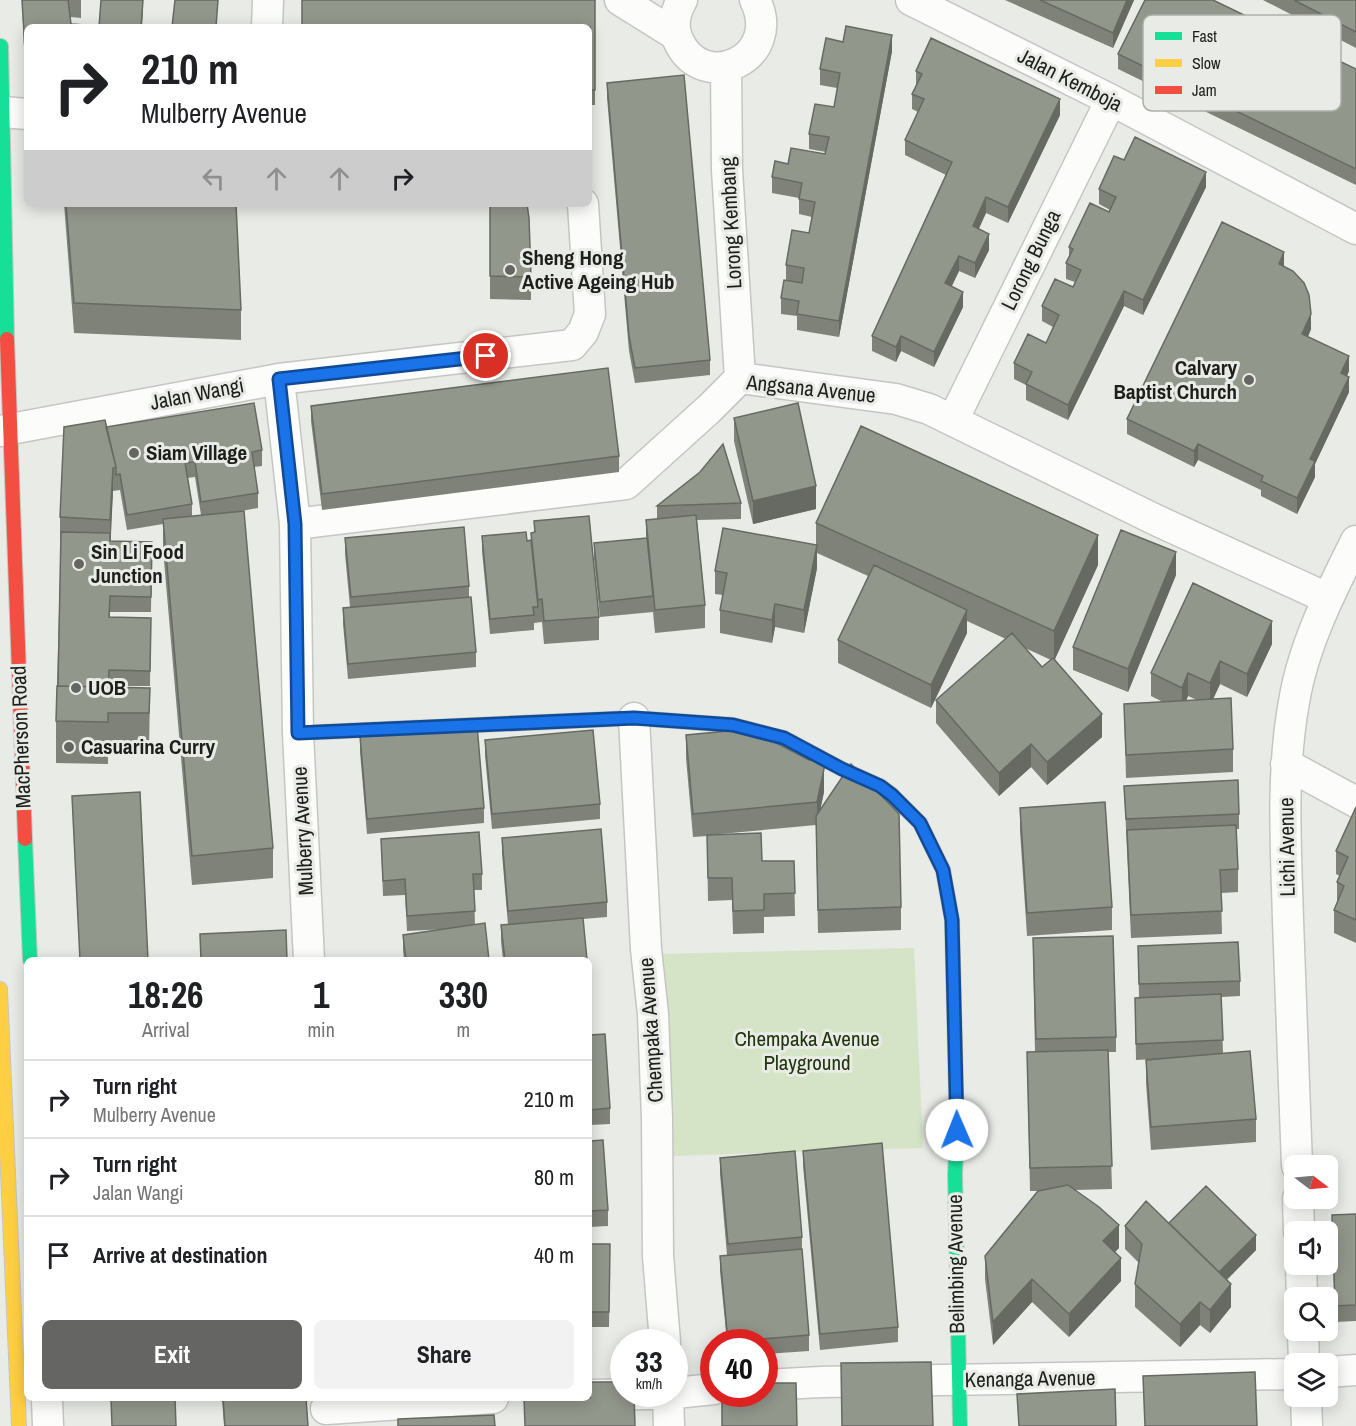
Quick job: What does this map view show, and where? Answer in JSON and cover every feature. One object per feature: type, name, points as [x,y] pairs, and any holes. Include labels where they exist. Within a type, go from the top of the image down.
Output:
[{"type":"street","points":[[267,24],[268,0]]},
{"type":"street","points":[[620,0],[676,35]]},
{"type":"street","points":[[682,0],[677,8],[675,21],[676,35],[682,50],[694,61],[710,67],[726,68],[739,63],[750,54],[758,42],[762,28],[761,14],[756,0]]},
{"type":"street","name":"Jalan Kemboja","points":[[911,0],[1111,100],[1356,229]]},
{"type":"street","name":"MacPherson Road","points":[[1,46],[10,113],[5,430],[30,957]]},
{"type":"street","name":"Lorong Kembang","points":[[726,68],[727,170],[740,378]]},
{"type":"street","name":"Lorong Bunga","points":[[953,420],[1111,100]]},
{"type":"street","name":"Jalan Wangi","points":[[5,430],[279,379],[555,349],[572,345],[583,332],[590,314],[584,207]]},
{"type":"street","name":"Angsana Avenue","points":[[295,524],[626,484],[710,409],[740,378],[896,399],[928,409],[1158,521],[1327,598]]},
{"type":"street","name":"Mulberry Avenue","points":[[279,379],[295,524],[298,733],[309,957]]},
{"type":"street","name":"Lichi Avenue","points":[[1297,1155],[1286,860],[1286,764],[1294,700],[1308,652],[1327,598],[1356,541]]},
{"type":"street","name":"Belimbing Avenue","points":[[298,733],[634,718],[733,725],[784,738],[880,786],[920,823],[943,870],[952,920],[957,1130],[954,1174],[960,1426]]},
{"type":"street","name":"Chempaka Avenue","points":[[634,718],[645,949],[653,1014],[657,1118],[658,1256],[664,1329]]},
{"type":"street","points":[[1286,764],[1356,802]]},
{"type":"street","points":[[0,989],[19,1426]]},
{"type":"street","points":[[1338,1371],[1356,1370]]},
{"type":"street","name":"Kenanga Avenue","points":[[778,1384],[1284,1374]]},
{"type":"street","points":[[592,1395],[610,1395]]},
{"type":"street","points":[[47,1401],[48,1426]]},
{"type":"street","points":[[327,1411],[455,1401]]},
{"type":"street","points":[[668,1407],[669,1426]]},
{"type":"street","points":[[1306,1407],[1307,1426]]},
{"type":"green space","name":"Chempaka Avenue Playground","points":[[914,948],[923,1148],[671,1156],[660,954]]},
{"type":"building","points":[[22,0],[68,0],[71,24],[24,24],[24,33]]},
{"type":"building","points":[[101,0],[143,0],[141,24],[99,24]]},
{"type":"building","points":[[175,0],[218,0],[216,24],[172,24]]},
{"type":"building","points":[[302,0],[595,0],[595,90],[592,90],[592,24],[302,24]]},
{"type":"building","points":[[1040,0],[1127,0],[1113,33]]},
{"type":"building","points":[[1145,0],[1213,0],[1244,15],[1143,15],[1143,66],[1118,54]]},
{"type":"building","points":[[1294,0],[1356,0],[1356,32],[1341,24],[1341,15],[1323,15]]},
{"type":"building","points":[[846,26],[892,35],[839,321],[797,314],[799,301],[781,298],[784,280],[802,283],[804,268],[786,265],[792,230],[809,233],[815,202],[799,199],[802,183],[772,177],[775,161],[788,164],[791,148],[825,154],[829,137],[809,134],[815,104],[834,107],[840,73],[820,69],[826,38],[843,42]]},
{"type":"building","points":[[931,38],[1060,99],[1008,207],[986,197],[973,226],[989,234],[975,263],[959,256],[945,283],[963,292],[934,352],[901,336],[896,347],[872,336],[952,162],[905,140],[924,99],[912,94],[922,74],[916,71]]},
{"type":"building","points":[[1341,62],[1356,69],[1356,169],[1236,111],[1341,111]]},
{"type":"building","points":[[684,75],[710,360],[635,368],[629,336],[607,83]]},
{"type":"building","points":[[1135,137],[1206,172],[1143,300],[1124,291],[1068,405],[1026,384],[1032,372],[1014,363],[1028,334],[1046,343],[1059,315],[1042,306],[1055,279],[1073,287],[1081,270],[1066,263],[1073,249],[1069,247],[1090,203],[1109,212],[1116,197],[1099,189],[1114,156],[1124,160]]},
{"type":"building","points":[[66,207],[236,207],[241,310],[74,303]]},
{"type":"building","name":"Sheng Hong Active Ageing Hub","points":[[490,207],[527,207],[531,277],[490,276]]},
{"type":"building","name":"Calvary Baptist Church","points":[[1222,222],[1284,252],[1279,264],[1293,271],[1304,283],[1309,295],[1311,314],[1302,334],[1349,356],[1341,373],[1349,377],[1310,459],[1315,461],[1297,498],[1261,481],[1263,476],[1198,444],[1194,451],[1127,419]]},
{"type":"building","points":[[608,368],[619,456],[322,494],[311,406]]},
{"type":"building","points":[[254,403],[262,450],[252,452],[258,493],[201,502],[195,462],[185,463],[192,504],[127,515],[120,474],[116,475],[106,427]]},
{"type":"building","points":[[798,403],[816,486],[753,501],[734,418]]},
{"type":"building","points":[[105,420],[116,467],[113,468],[110,520],[60,517],[64,427]]},
{"type":"building","points":[[861,426],[1098,535],[1054,631],[816,523]]},
{"type":"building","points":[[723,444],[741,503],[657,506],[700,472]]},
{"type":"building","points":[[244,511],[273,848],[192,856],[163,519]]},
{"type":"building","points":[[696,515],[705,605],[655,610],[646,520]]},
{"type":"building","points":[[589,516],[599,617],[544,621],[542,599],[538,600],[531,533],[535,532],[534,521]]},
{"type":"building","points":[[464,527],[469,586],[351,597],[345,538]]},
{"type":"building","points":[[723,528],[817,545],[804,610],[775,604],[772,620],[720,610],[727,573],[715,571]]},
{"type":"building","points":[[1121,530],[1176,552],[1128,669],[1073,647]]},
{"type":"building","points":[[61,532],[110,533],[110,541],[152,542],[151,597],[110,596],[109,617],[151,618],[150,671],[109,670],[108,687],[58,686]]},
{"type":"building","points":[[526,532],[527,541],[531,540],[538,607],[533,607],[534,615],[490,619],[482,536]]},
{"type":"building","points":[[647,538],[653,596],[600,602],[594,543]]},
{"type":"building","points":[[874,565],[967,610],[931,685],[838,640]]},
{"type":"building","points":[[1193,583],[1272,621],[1247,674],[1220,661],[1210,683],[1188,673],[1182,688],[1151,673]]},
{"type":"building","points":[[471,597],[476,652],[348,664],[343,608]]},
{"type":"building","points":[[1012,633],[1042,667],[1053,658],[1102,714],[1047,762],[1031,744],[999,773],[936,700]]},
{"type":"building","points":[[57,686],[150,688],[149,713],[108,713],[108,722],[56,721]]},
{"type":"building","points":[[1231,698],[1233,749],[1126,755],[1124,704]]},
{"type":"building","points":[[477,725],[484,808],[367,819],[360,736]]},
{"type":"building","points":[[749,729],[809,760],[824,759],[817,802],[693,814],[686,735]]},
{"type":"building","points":[[593,730],[600,804],[492,814],[485,740]]},
{"type":"building","points":[[851,764],[899,814],[901,907],[818,910],[816,816]]},
{"type":"building","points":[[1238,780],[1239,814],[1126,819],[1124,786]]},
{"type":"building","points":[[140,792],[148,957],[80,957],[72,796]]},
{"type":"building","points":[[1105,802],[1112,907],[1027,913],[1020,808]]},
{"type":"building","points":[[1356,807],[1356,920],[1334,910],[1344,886],[1337,882],[1348,857],[1336,851]]},
{"type":"building","points":[[1236,825],[1238,869],[1220,870],[1222,911],[1131,915],[1127,830]]},
{"type":"building","points":[[601,829],[607,902],[508,911],[502,838]]},
{"type":"building","points":[[479,832],[482,874],[473,874],[475,911],[407,916],[405,879],[383,881],[381,839]]},
{"type":"building","points":[[761,833],[762,861],[794,861],[795,893],[764,894],[764,910],[733,911],[732,878],[708,878],[707,835]]},
{"type":"building","points":[[583,918],[587,957],[505,957],[501,925]]},
{"type":"building","points":[[485,923],[489,957],[406,957],[403,935]]},
{"type":"building","points":[[286,930],[287,957],[201,957],[200,934]]},
{"type":"building","points":[[1113,936],[1116,1037],[1036,1039],[1033,938]]},
{"type":"building","points":[[1238,942],[1240,981],[1139,984],[1138,946]]},
{"type":"building","points":[[1221,994],[1223,1040],[1136,1044],[1135,998]]},
{"type":"building","points":[[605,1034],[610,1108],[592,1110],[592,1035]]},
{"type":"building","points":[[1108,1050],[1112,1166],[1030,1168],[1027,1052]]},
{"type":"building","points":[[1250,1051],[1256,1119],[1151,1127],[1146,1060]]},
{"type":"building","points":[[603,1140],[608,1210],[592,1211],[592,1141]]},
{"type":"building","points":[[882,1143],[898,1327],[820,1334],[803,1151]]},
{"type":"building","points":[[795,1151],[802,1237],[728,1244],[720,1158]]},
{"type":"building","points":[[1068,1185],[1099,1207],[1119,1225],[1103,1241],[1121,1258],[1069,1314],[1032,1279],[993,1322],[985,1256],[1038,1191]]},
{"type":"building","points":[[1206,1186],[1256,1235],[1219,1272],[1169,1223]]},
{"type":"building","points":[[1146,1201],[1231,1284],[1210,1310],[1200,1302],[1180,1324],[1135,1284],[1142,1244],[1125,1226]]},
{"type":"building","points":[[1356,1214],[1356,1305],[1338,1306],[1338,1287],[1334,1287],[1334,1275],[1338,1275],[1338,1221],[1332,1221],[1332,1215]]},
{"type":"building","points":[[592,1244],[610,1244],[609,1312],[592,1312]]},
{"type":"building","points":[[802,1249],[809,1335],[778,1338],[778,1329],[727,1329],[720,1256]]},
{"type":"building","points":[[931,1362],[933,1426],[842,1426],[841,1363]]},
{"type":"building","points":[[1255,1372],[1257,1426],[1145,1426],[1143,1376]]},
{"type":"building","points":[[592,1382],[610,1382],[610,1407],[634,1407],[635,1426],[525,1426],[524,1401],[592,1401]]},
{"type":"building","points":[[778,1383],[796,1383],[797,1426],[722,1426],[722,1407],[778,1407]]},
{"type":"building","points":[[1115,1389],[1116,1426],[1019,1426],[1017,1394]]},
{"type":"building","points":[[111,1401],[175,1401],[176,1426],[112,1426]]},
{"type":"building","points":[[223,1401],[306,1401],[308,1426],[225,1426]]},
{"type":"building","points":[[494,1415],[495,1426],[398,1426],[398,1419]]},
{"type":"traffic: fast","points":[[1,46],[7,339]]},
{"type":"traffic: fast","points":[[298,733],[634,718],[733,725],[775,736]]},
{"type":"traffic: fast","points":[[25,839],[30,957]]},
{"type":"traffic: fast","points":[[957,1136],[955,1174],[960,1426]]},
{"type":"traffic: slow","points":[[775,736],[784,738],[880,786],[892,795],[920,823],[943,870],[952,920],[957,1136]]},
{"type":"traffic: slow","points":[[0,989],[19,1426]]},
{"type":"traffic: jam","points":[[7,339],[25,839]]},
{"type":"place","name":"Sheng Hong Active Ageing Hub","points":[[510,270]]},
{"type":"place","name":"Calvary Baptist Church","points":[[1249,380]]},
{"type":"place","name":"Siam Village","points":[[134,453]]},
{"type":"place","name":"Sin Li Food Junction","points":[[79,564]]},
{"type":"place","name":"UOB","points":[[76,688]]},
{"type":"place","name":"Casuarina Curry","points":[[69,747]]},
{"type":"route","points":[[486,356],[279,379],[295,524],[298,733],[634,718],[733,725],[784,738],[880,786],[920,823],[943,870],[948,888],[952,920],[957,1130]]}]
